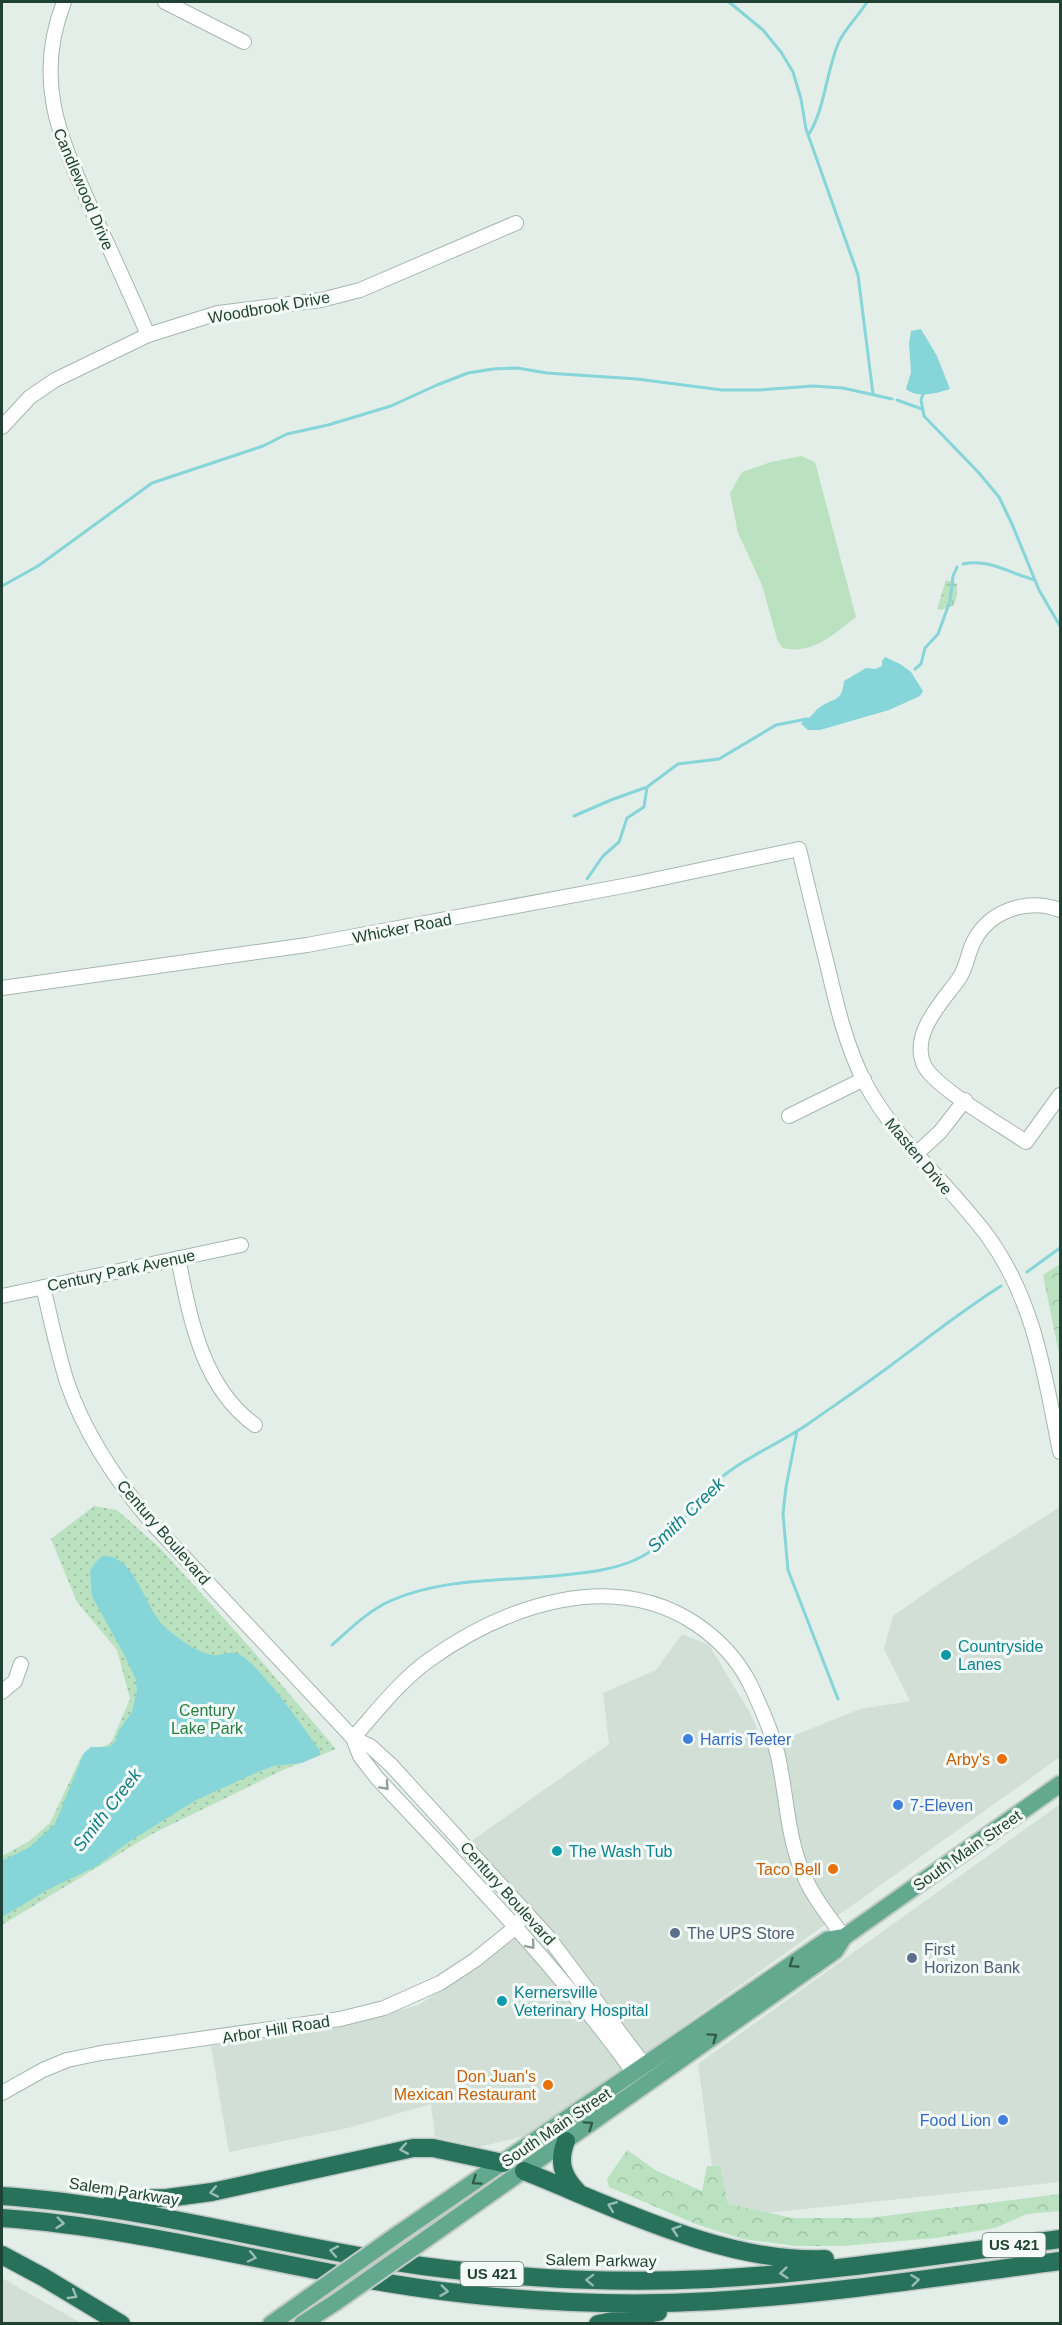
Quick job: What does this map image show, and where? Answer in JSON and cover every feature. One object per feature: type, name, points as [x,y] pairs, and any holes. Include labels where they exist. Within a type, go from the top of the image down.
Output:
[{"type":"highway","points":[[566,2141],[561,2158],[563,2172],[569,2184],[578,2193]]},
{"type":"highway","points":[[21,2197],[147,2199],[188,2196],[413,2148],[433,2148],[503,2163]]},
{"type":"highway","points":[[524,2171],[706,2241],[774,2256],[817,2259],[968,2251]]},
{"type":"highway","name":"Salem Parkway","points":[[2,2196],[70,2202],[168,2217],[375,2259],[469,2272],[613,2281],[719,2278],[806,2271],[1060,2239]]},
{"type":"highway","name":"US 421","points":[[2,2217],[126,2232],[372,2281],[516,2299],[613,2303],[760,2298],[1060,2261]]},
{"type":"highway","points":[[2,2255],[121,2324]]},
{"type":"highway","points":[[598,2324],[645,2314],[760,2298]]},
{"type":"main road","name":"South Main Street","points":[[302,2324],[524,2171],[835,1951],[844,1937],[1060,1784]]},
{"type":"main road","name":"South Main Street","points":[[271,2324],[398,2234],[827,1940],[844,1937]]},
{"type":"main road","points":[[503,2163],[524,2171]]},
{"type":"street","name":"Candlewood Drive","points":[[64,2],[51,49],[50,82],[54,115],[64,148],[148,335]]},
{"type":"street","points":[[165,2],[244,42]]},
{"type":"street","name":"Woodbrook Drive","points":[[2,427],[30,398],[55,380],[148,335],[218,314],[321,300],[360,290],[516,223]]},
{"type":"street","name":"Whicker Road","points":[[2,988],[307,945],[634,884],[799,849]]},
{"type":"street","name":"Masten Drive","points":[[799,849],[843,1027],[864,1079],[882,1112],[916,1155],[986,1234],[1013,1278],[1035,1332],[1060,1452]]},
{"type":"street","points":[[1060,910],[1047,906],[1023,906],[1005,912],[990,921],[974,940],[960,978],[944,997],[923,1035],[921,1053],[928,1071],[935,1079],[1026,1142],[1060,1095]]},
{"type":"street","points":[[789,1116],[864,1079]]},
{"type":"street","points":[[916,1155],[940,1132],[965,1100]]},
{"type":"street","name":"Century Park Avenue","points":[[2,1296],[241,1245]]},
{"type":"street","points":[[178,1258],[197,1343],[226,1396],[236,1410],[255,1425]]},
{"type":"street","name":"Century Boulevard","points":[[43,1287],[68,1385],[87,1428],[109,1467],[153,1524],[353,1738],[370,1746],[419,1795],[526,1911],[604,2009],[640,2069]]},
{"type":"street","points":[[353,1738],[419,1667],[439,1653],[510,1614],[553,1602],[602,1596],[631,1598],[659,1605],[688,1619],[715,1639],[735,1660],[748,1681],[776,1747],[792,1837],[800,1865],[818,1901],[844,1937]]},
{"type":"street","points":[[2,1692],[15,1681],[21,1664]]},
{"type":"street","name":"Century Boulevard","points":[[353,1738],[360,1756],[516,1927],[592,2018],[640,2069]]},
{"type":"street","points":[[404,1806],[419,1795]]},
{"type":"street","name":"Arbor Hill Road","points":[[2,2092],[67,2060],[101,2053],[340,2019],[384,2008],[440,1983],[475,1960],[516,1927],[526,1911]]},
{"type":"street","points":[[592,2018],[604,2009]]},
{"type":"shaded area","points":[[1060,1507],[1060,1757],[532,2134],[479,2147],[435,2137],[431,2104],[348,2128],[229,2152],[211,2046],[322,2031],[419,2005],[541,1921],[470,1842],[609,1744],[603,1693],[656,1670],[682,1634],[709,1645],[750,1713],[765,1747],[860,1709],[910,1701],[884,1649],[893,1616],[943,1581]]},
{"type":"shaded area","points":[[1060,1804],[1060,2182],[719,2218],[698,2064]]},
{"type":"shaded area","points":[[2,2278],[81,2323],[2,2323]]},
{"type":"green space","points":[[801,456],[815,462],[856,617],[822,642],[793,649],[782,648],[777,639],[762,585],[738,533],[730,493],[742,472],[771,462]]},
{"type":"green space","points":[[946,580],[957,584],[957,595],[954,605],[941,610],[937,609]]},
{"type":"green space","points":[[1060,1264],[1060,1359],[1043,1275]]},
{"type":"green space","name":"Century Lake Park","points":[[94,1506],[117,1510],[161,1549],[247,1644],[336,1749],[283,1770],[152,1834],[2,1925],[2,1856],[28,1842],[50,1823],[82,1755],[111,1743],[130,1699],[117,1650],[77,1602],[51,1539]]},
{"type":"green space","points":[[627,2150],[657,2171],[702,2191],[707,2166],[720,2166],[728,2204],[793,2218],[868,2218],[1060,2194],[1060,2211],[1027,2214],[995,2228],[936,2238],[841,2246],[796,2246],[742,2239],[696,2224],[609,2187],[607,2179]]},
{"type":"water","points":[[921,329],[937,356],[950,389],[916,394],[906,389],[911,372],[909,344],[911,331]]},
{"type":"water","points":[[885,657],[911,672],[923,691],[920,696],[889,710],[820,730],[808,730],[801,724],[819,708],[839,697],[844,681],[866,668],[875,669],[882,666]]},
{"type":"water","name":"Century Lake Park","points":[[102,1556],[113,1557],[131,1572],[157,1617],[180,1639],[207,1654],[236,1653],[256,1668],[304,1728],[320,1751],[320,1755],[302,1763],[273,1766],[196,1800],[127,1843],[97,1866],[47,1890],[2,1917],[2,1861],[30,1847],[55,1824],[84,1753],[91,1747],[109,1747],[115,1742],[119,1730],[132,1712],[137,1691],[136,1680],[92,1596],[90,1572]]},
{"type":"waterway","points":[[729,2],[763,30],[781,52],[793,72],[806,129],[858,275],[873,394]]},
{"type":"waterway","points":[[809,134],[819,113],[838,44],[867,2]]},
{"type":"waterway","points":[[2,586],[38,566],[152,483],[263,446],[287,434],[328,425],[391,406],[468,373],[517,368],[547,373],[637,379],[722,390],[813,386],[843,388],[892,399]]},
{"type":"waterway","points":[[924,392],[921,400],[924,416],[999,497],[1039,590],[1060,626]]},
{"type":"waterway","points":[[897,400],[922,409]]},
{"type":"waterway","points":[[963,564],[982,563],[1035,580]]},
{"type":"waterway","points":[[915,669],[921,664],[925,648],[938,634],[950,601],[953,576],[957,567]]},
{"type":"waterway","points":[[587,879],[603,856],[619,842],[627,818],[644,807],[647,787],[678,764],[719,759],[776,725],[807,719]]},
{"type":"waterway","points":[[574,816],[647,787]]},
{"type":"waterway","name":"Smith Creek","points":[[1027,1272],[1060,1248]]},
{"type":"waterway","name":"Smith Creek","points":[[332,1645],[374,1610],[390,1601],[430,1588],[451,1584],[596,1571],[635,1560],[659,1545],[706,1492],[727,1473],[808,1424],[1001,1286]]},
{"type":"waterway","points":[[797,1431],[783,1514],[788,1570],[838,1699]]},
{"type":"place","name":"Countryside Lanes","points":[[946,1655]]},
{"type":"place","name":"Harris Teeter","points":[[688,1739]]},
{"type":"place","name":"Arby's","points":[[1002,1759]]},
{"type":"place","name":"7-Eleven","points":[[898,1805]]},
{"type":"place","name":"The Wash Tub","points":[[557,1851]]},
{"type":"place","name":"Taco Bell","points":[[833,1869]]},
{"type":"place","name":"The UPS Store","points":[[675,1933]]},
{"type":"place","name":"First Horizon Bank","points":[[912,1958]]},
{"type":"place","name":"Kernersville Veterinary Hospital","points":[[502,2001]]},
{"type":"place","name":"Don Juan's Mexican Restaurant","points":[[548,2085]]},
{"type":"place","name":"Food Lion","points":[[1003,2120]]}]
